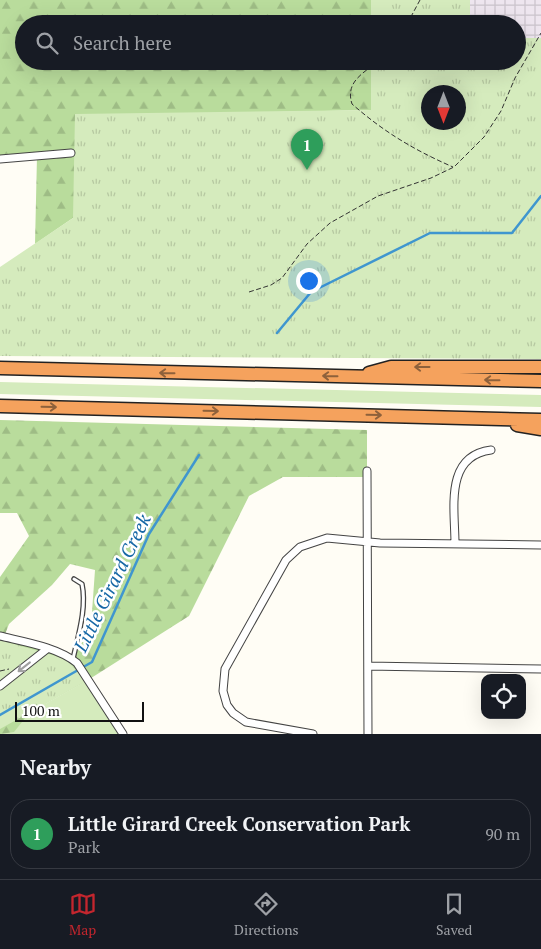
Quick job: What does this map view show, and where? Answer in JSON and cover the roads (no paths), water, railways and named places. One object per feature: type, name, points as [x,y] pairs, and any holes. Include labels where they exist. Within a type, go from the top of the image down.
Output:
[{"type":"highway","points":[[351,377],[391,367],[541,367]]},
{"type":"highway","points":[[0,368],[541,381]]},
{"type":"highway","points":[[0,406],[541,420]]},
{"type":"highway","points":[[488,418],[541,429]]},
{"type":"street","points":[[0,159],[71,153]]},
{"type":"street","points":[[455,544],[454,492],[460,470],[469,457],[491,450]]},
{"type":"street","points":[[367,471],[368,734]]},
{"type":"street","points":[[313,734],[251,724],[240,719],[228,706],[224,697],[224,673],[291,554],[300,547],[318,539],[333,537],[367,541],[541,546]]},
{"type":"street","points":[[0,636],[47,649],[75,662],[123,734]]},
{"type":"street","points":[[0,686],[47,649]]},
{"type":"street","points":[[368,666],[541,669]]},
{"type":"lane","points":[[74,579],[82,584],[83,591],[81,624],[75,662]]},
{"type":"waterway","name":"Little Girard Creek","points":[[277,333],[311,292],[430,233],[512,233],[541,196]]},
{"type":"waterway","name":"Little Girard Creek","points":[[0,715],[92,662],[149,534],[199,455]]},
{"type":"place","name":"Little Girard Creek Conservation Park","points":[[307,170]]}]
